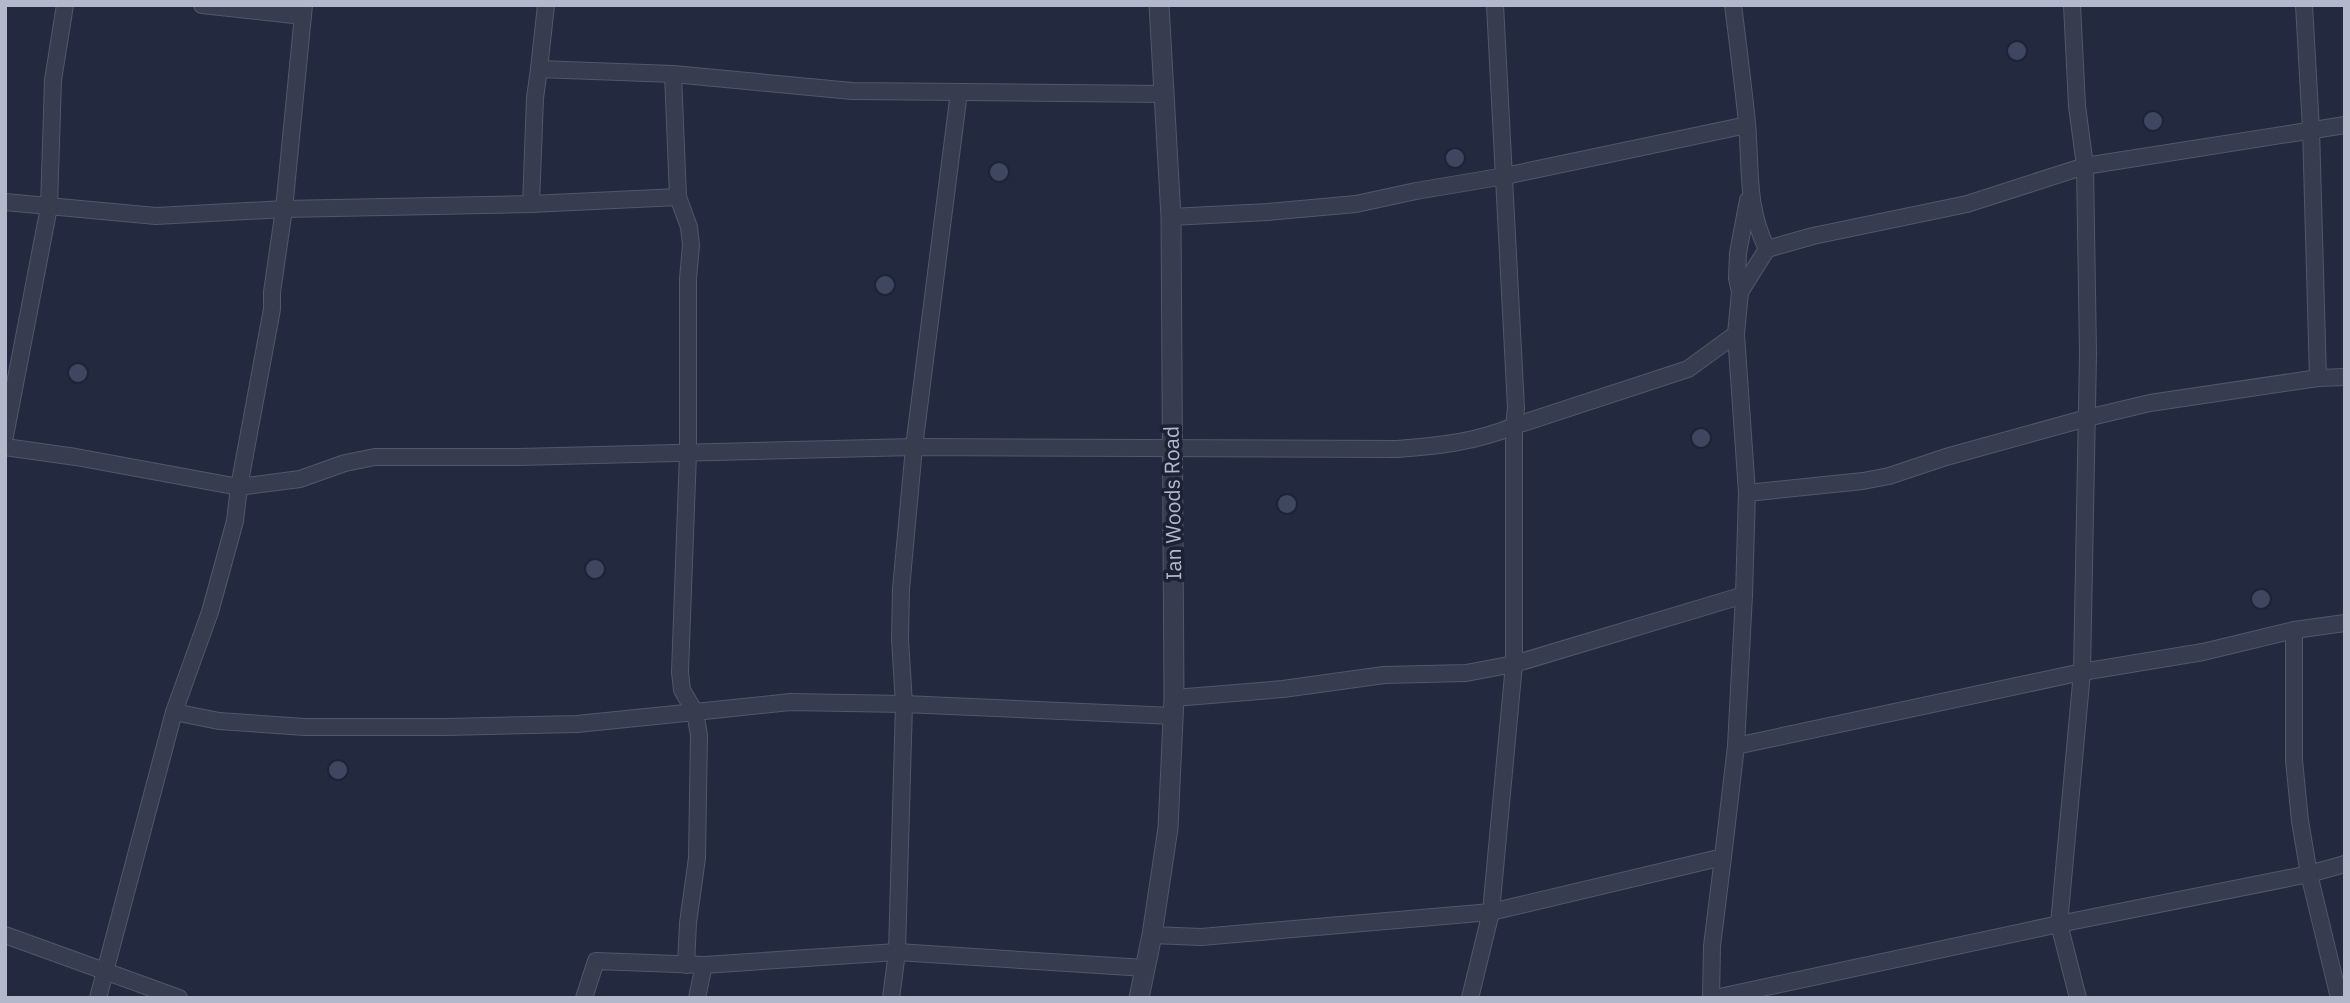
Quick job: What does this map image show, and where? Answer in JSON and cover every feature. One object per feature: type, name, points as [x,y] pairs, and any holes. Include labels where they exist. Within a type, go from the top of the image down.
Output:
[{"type":"street","points":[[5,436],[49,207],[53,80],[65,5]]},
{"type":"street","points":[[98,998],[174,712],[210,612],[236,522],[239,487],[272,309],[284,209],[304,11],[202,5]]},
{"type":"street","points":[[531,204],[535,98],[546,5]]},
{"type":"street","name":"Ian Woods Road","points":[[1139,998],[1152,935],[1168,828],[1174,707],[1171,217],[1159,5]]},
{"type":"street","points":[[1470,998],[1491,912],[1514,664],[1516,408],[1495,5]]},
{"type":"street","points":[[1733,5],[1747,125],[1749,191],[1738,253],[1737,278],[1740,292],[1736,334],[1747,493],[1736,746],[1712,946],[1713,998],[2309,874],[2345,864]]},
{"type":"street","points":[[2072,5],[2077,106],[2085,166],[2088,354],[2082,672],[2059,924],[2078,998]]},
{"type":"street","points":[[2304,5],[2311,129],[2318,378]]},
{"type":"street","points":[[539,69],[673,74],[852,91],[1164,94]]},
{"type":"street","points":[[673,74],[678,197],[689,227],[691,245],[688,279],[688,453],[680,672],[682,690],[695,712],[699,734],[698,845],[688,923],[687,965]]},
{"type":"street","points":[[891,998],[897,952],[904,704],[900,639],[901,589],[915,446],[959,92]]},
{"type":"street","points":[[1171,217],[1356,204],[1747,125]]},
{"type":"street","points":[[1740,292],[1767,249],[1813,236],[1967,204],[2085,166],[2345,125]]},
{"type":"street","points":[[1749,191],[1759,232],[1767,249]]},
{"type":"street","points":[[5,202],[156,216],[284,209],[531,204],[678,197]]},
{"type":"street","points":[[5,447],[76,457],[239,487],[300,479],[345,463],[376,457],[519,457],[915,446],[1397,449],[1453,444],[1489,436],[1688,369],[1736,334]]},
{"type":"street","points":[[1747,493],[1889,476],[1946,457],[2087,418],[2196,395],[2318,378],[2345,377]]},
{"type":"street","points":[[174,712],[219,721],[306,727],[446,727],[564,724],[790,702],[1174,707],[1384,675],[1466,673],[1514,664],[1744,595]]},
{"type":"street","points":[[1736,746],[2082,672],[2203,652],[2294,630],[2345,623]]},
{"type":"street","points":[[2294,630],[2294,760],[2300,821],[2309,874],[2339,998]]},
{"type":"street","points":[[1152,935],[1201,937],[1491,912],[1723,857]]},
{"type":"street","points":[[5,935],[179,998]]},
{"type":"street","points":[[584,998],[596,961],[704,965],[897,952],[1144,968]]},
{"type":"street","points":[[697,998],[704,965]]},
{"type":"building","points":[[2017,41],[2024,44],[2027,51],[2024,58],[2017,61],[2010,58],[2007,51],[2010,44]]},
{"type":"building","points":[[2153,111],[2160,114],[2163,121],[2160,128],[2153,131],[2146,128],[2143,121],[2146,114]]},
{"type":"building","points":[[1455,148],[1462,151],[1465,158],[1462,165],[1455,168],[1448,165],[1445,158],[1448,151]]},
{"type":"building","points":[[999,162],[1006,165],[1009,172],[1006,179],[999,182],[992,179],[989,172],[992,165]]},
{"type":"building","points":[[885,275],[892,278],[895,285],[892,292],[885,295],[878,292],[875,285],[878,278]]},
{"type":"building","points":[[78,363],[85,366],[88,373],[85,380],[78,383],[71,380],[68,373],[71,366]]},
{"type":"building","points":[[1701,428],[1708,431],[1711,438],[1708,445],[1701,448],[1694,445],[1691,438],[1694,431]]},
{"type":"building","points":[[1287,494],[1294,497],[1297,504],[1294,511],[1287,514],[1280,511],[1277,504],[1280,497]]},
{"type":"building","points":[[595,559],[602,562],[605,569],[602,576],[595,579],[588,576],[585,569],[588,562]]},
{"type":"building","points":[[2261,589],[2268,592],[2271,599],[2268,606],[2261,609],[2254,606],[2251,599],[2254,592]]},
{"type":"building","points":[[338,760],[345,763],[348,770],[345,777],[338,780],[331,777],[328,770],[331,763]]}]
